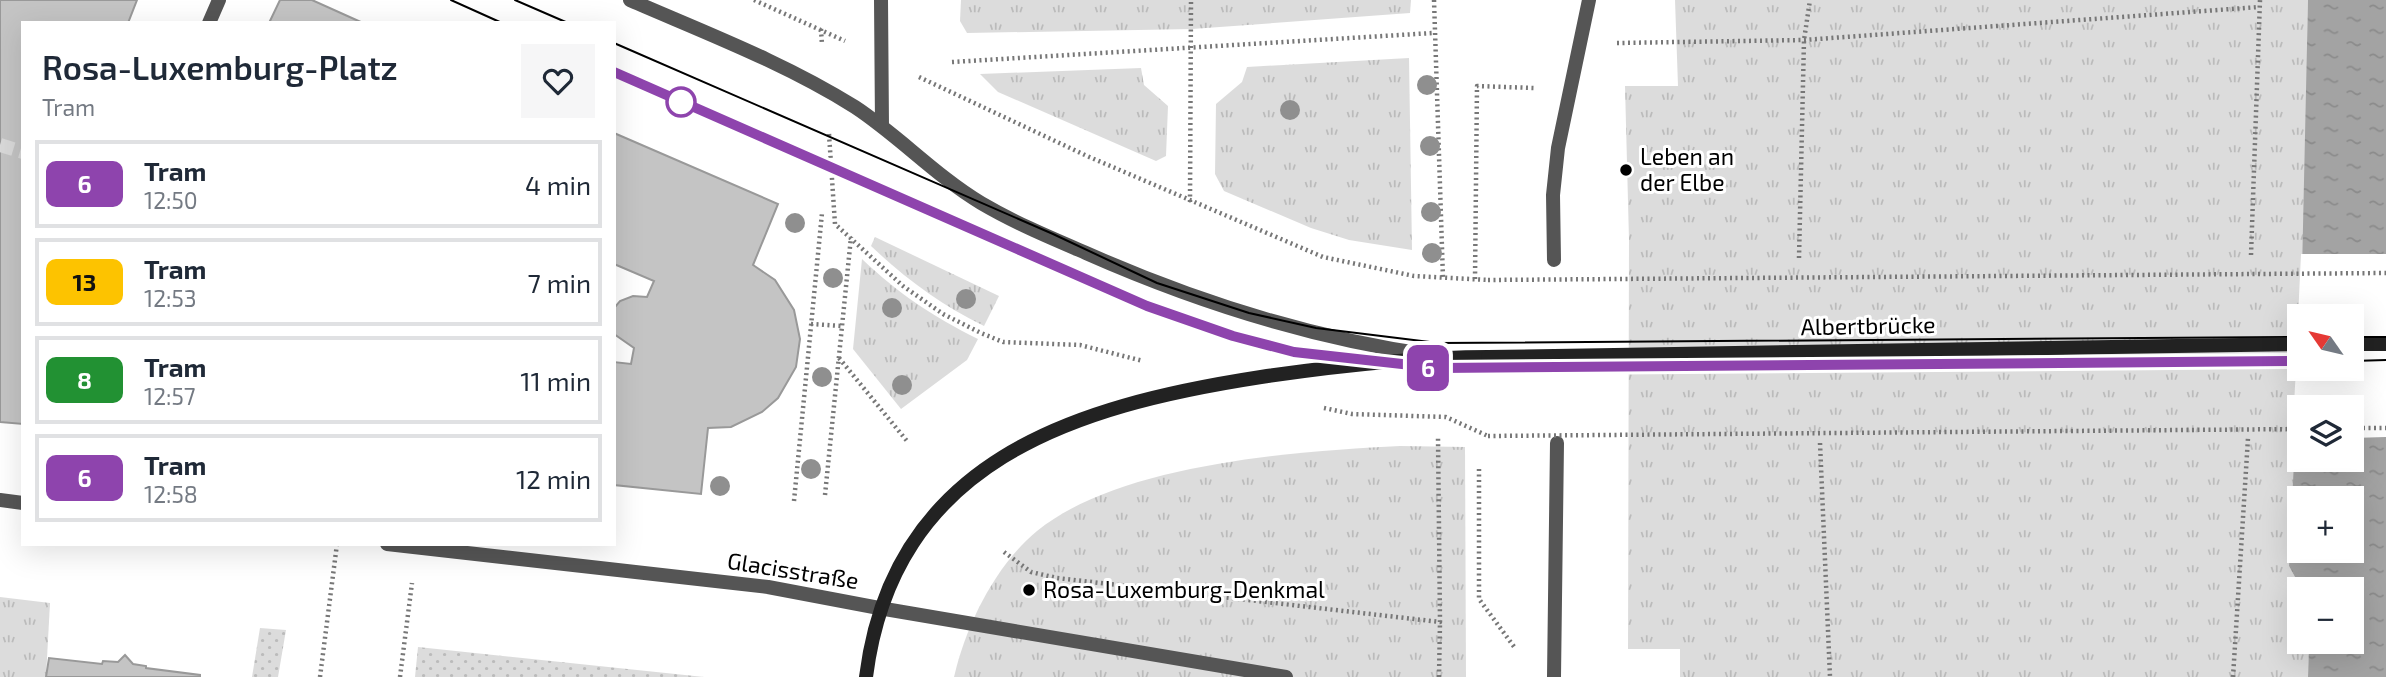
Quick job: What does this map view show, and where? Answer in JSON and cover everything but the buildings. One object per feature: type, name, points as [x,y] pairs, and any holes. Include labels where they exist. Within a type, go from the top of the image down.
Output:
[{"type":"main road","name":"Albertbrücke","points":[[866,677],[879,608],[897,566],[953,494],[1003,456],[1065,425],[1125,405],[1226,383],[1323,368],[1438,357],[2287,344]]},
{"type":"main road","points":[[2364,344],[2386,344]]},
{"type":"street","points":[[210,21],[219,0]]},
{"type":"street","points":[[631,0],[781,66],[854,107],[980,202],[1114,265],[1257,318],[1362,345],[1438,357]]},
{"type":"street","points":[[881,0],[881,126]]},
{"type":"street","points":[[1554,260],[1553,195],[1570,89],[1582,44],[1589,0]]},
{"type":"street","points":[[1554,677],[1557,443]]},
{"type":"street","points":[[0,500],[21,503]]},
{"type":"street","name":"Glacisstraße","points":[[402,546],[768,587],[1286,677]]},
{"type":"path","points":[[754,0],[1191,202],[1323,257],[1371,270],[1475,280],[2386,273]]},
{"type":"path","points":[[1191,0],[1191,202]]},
{"type":"path","points":[[1434,0],[1443,279]]},
{"type":"path","points":[[1799,258],[1804,40],[1810,0]]},
{"type":"path","points":[[2250,255],[2260,0]]},
{"type":"path","points":[[1617,43],[1804,40],[2259,7]]},
{"type":"path","points":[[952,62],[1433,33]]},
{"type":"path","points":[[1475,280],[1476,86],[1570,89]]},
{"type":"path","points":[[794,501],[822,213]]},
{"type":"path","points":[[835,224],[903,286],[943,314],[981,333],[1003,342],[1080,345]]},
{"type":"path","points":[[825,495],[851,236]]},
{"type":"path","points":[[811,324],[842,326]]},
{"type":"path","points":[[839,358],[907,441]]},
{"type":"path","points":[[2364,428],[2386,428]]},
{"type":"path","points":[[1488,436],[2287,429]]},
{"type":"path","points":[[1438,437],[1438,677]]},
{"type":"path","points":[[2233,677],[2248,438]]},
{"type":"path","points":[[1821,443],[1830,677]]},
{"type":"path","points":[[1479,469],[1479,599],[1520,655]]},
{"type":"path","points":[[320,677],[337,546]]},
{"type":"path","points":[[400,677],[416,548]]},
{"type":"path","points":[[1004,552],[1031,572],[1057,578],[1440,622]]},
{"type":"green space","points":[[961,0],[1411,0],[1410,13],[1192,29],[967,33],[960,21]]},
{"type":"green space","points":[[1675,0],[2308,0],[2302,304],[2287,304],[2287,382],[2298,382],[2298,395],[2287,395],[2287,472],[2294,472],[2293,486],[2287,486],[2287,563],[2295,577],[2287,577],[2287,654],[2309,654],[2308,677],[1680,677],[1680,649],[1628,649],[1629,240],[1625,86],[1678,86]]},
{"type":"green space","points":[[1409,58],[1412,250],[1349,240],[1311,228],[1224,191],[1215,174],[1216,104],[1242,82],[1247,67]]},
{"type":"green space","points":[[1141,68],[1144,85],[1168,106],[1166,156],[1156,161],[998,92],[980,74]]},
{"type":"green space","points":[[875,237],[999,296],[984,326],[939,300],[897,269],[871,246]]},
{"type":"green space","points":[[862,259],[917,304],[978,339],[967,360],[901,409],[853,349]]},
{"type":"green space","points":[[1400,446],[1465,447],[1466,677],[954,677],[974,617],[995,579],[1037,531],[1072,508],[1114,490],[1211,465],[1311,452]]},
{"type":"green space","points":[[0,597],[50,603],[46,677],[0,677]]},
{"type":"green space","points":[[260,628],[286,630],[278,677],[252,677]]},
{"type":"green space","points":[[418,647],[704,677],[415,677]]},
{"type":"water","points":[[2308,0],[2386,0],[2386,677],[2308,677],[2309,654],[2364,654],[2364,577],[2295,577],[2289,563],[2364,563],[2364,486],[2293,486],[2293,472],[2364,472],[2364,395],[2297,395],[2298,382],[2364,382],[2364,304],[2301,304]]},
{"type":"pier","points":[[2301,254],[2386,254],[2386,437],[2364,438],[2364,395],[2294,395],[2295,382],[2364,382],[2364,304],[2299,304]]},
{"type":"tunnel","points":[[0,145],[21,151]]},
{"type":"tram line","points":[[451,0],[498,21]]},
{"type":"tram line","points":[[515,0],[563,21]]},
{"type":"tram line","points":[[616,44],[1053,234],[1157,283],[1249,313],[1316,328],[1438,343],[2287,337]]},
{"type":"tram line","points":[[616,73],[1147,305],[1233,336],[1294,352],[1408,367],[2287,361]]},
{"type":"tram line","name":"6","points":[[616,73],[1147,306],[1233,336],[1294,352],[1370,363],[1438,368],[2287,361]]},
{"type":"tram line","points":[[2364,337],[2386,337]]},
{"type":"tram line","points":[[2364,361],[2386,360]]},
{"type":"place","name":"Leben an der Elbe","points":[[1626,170]]},
{"type":"place","name":"Rosa-Luxemburg-Denkmal","points":[[1029,590]]}]
